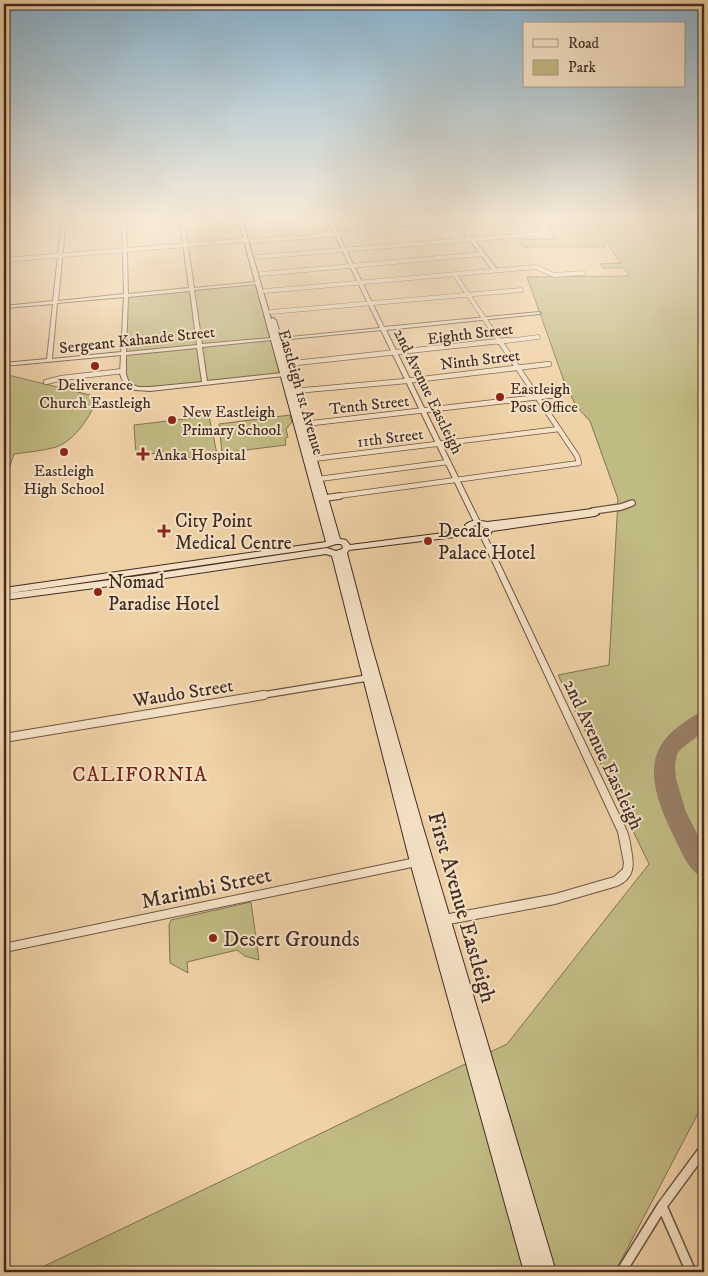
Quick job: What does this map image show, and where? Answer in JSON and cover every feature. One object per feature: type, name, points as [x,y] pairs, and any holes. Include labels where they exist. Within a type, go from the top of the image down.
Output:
[{"type":"main road","name":"Eastleigh 1st Avenue","points":[[256,279],[286,364],[304,424],[325,498],[336,547]]},
{"type":"main road","name":"Eastleigh 1st Avenue","points":[[262,279],[271,312],[282,375],[336,547]]},
{"type":"main road","points":[[4,597],[125,577],[336,547],[594,515],[594,511]]},
{"type":"main road","points":[[470,530],[471,524],[477,522],[486,529]]},
{"type":"main road","name":"First Avenue Eastleigh","points":[[336,547],[367,678],[416,862],[532,1272]]},
{"type":"main road","name":"First Avenue Eastleigh","points":[[336,547],[548,1272]]},
{"type":"main road","points":[[4,591],[125,577]]},
{"type":"street","points":[[49,361],[58,279]]},
{"type":"street","points":[[125,279],[123,371],[127,384],[133,388],[141,390],[282,375]]},
{"type":"street","points":[[191,279],[205,384]]},
{"type":"street","name":"2nd Avenue Eastleigh","points":[[358,279],[406,381],[423,410],[477,522]]},
{"type":"street","points":[[265,291],[412,279]]},
{"type":"street","points":[[325,498],[575,465],[579,462],[559,428],[458,279]]},
{"type":"street","points":[[4,307],[257,284]]},
{"type":"street","points":[[271,312],[522,290]]},
{"type":"street","name":"Sergeant Kahande Street","points":[[4,365],[538,313]]},
{"type":"street","name":"Eighth Street","points":[[286,364],[394,354],[538,337]]},
{"type":"street","name":"Ninth Street","points":[[294,391],[406,381],[549,364]]},
{"type":"street","points":[[46,382],[62,378],[123,371]]},
{"type":"street","name":"Tenth Street","points":[[304,424],[557,395]]},
{"type":"street","name":"11th Street","points":[[314,459],[559,428]]},
{"type":"street","points":[[319,479],[448,462]]},
{"type":"street","points":[[594,511],[621,507],[632,503]]},
{"type":"street","name":"2nd Avenue Eastleigh","points":[[444,920],[555,899],[608,884],[622,877],[629,863],[623,832],[486,529]]},
{"type":"street","name":"Waudo Street","points":[[4,738],[367,678]]},
{"type":"street","name":"Marimbi Street","points":[[4,948],[416,862]]},
{"type":"street","points":[[621,1272],[662,1206],[704,1149]]},
{"type":"street","points":[[662,1206],[691,1272]]},
{"type":"green space","points":[[528,279],[704,279],[704,1102],[615,1272],[32,1272],[507,1044],[649,864],[558,675],[609,665],[618,499],[590,421],[576,406],[564,381]]},
{"type":"green space","points":[[257,283],[282,375],[141,390],[127,384],[123,371],[126,295]]},
{"type":"green space","points":[[4,374],[98,397],[82,426],[63,444],[46,450],[14,454],[4,483]]},
{"type":"green space","points":[[290,415],[292,422],[286,429],[288,437],[285,439],[286,445],[222,453],[219,424]]},
{"type":"green space","points":[[209,416],[217,454],[172,460],[171,452],[136,455],[134,425]]},
{"type":"green space","name":"Desert Grounds","points":[[251,902],[259,960],[245,956],[237,950],[187,962],[188,973],[170,963],[169,925],[171,920]]},
{"type":"taxiway","points":[[704,720],[683,734],[674,743],[667,753],[664,765],[665,779],[674,812],[689,843],[704,867]]},
{"type":"place","name":"Deliverance Church Eastleigh","points":[[95,366]]},
{"type":"place","name":"Eastleigh Post Office","points":[[500,397]]},
{"type":"place","name":"New Eastleigh Primary School","points":[[172,420]]},
{"type":"place","name":"Eastleigh High School","points":[[64,452]]},
{"type":"place","name":"Anka Hospital","points":[[143,454]]},
{"type":"place","name":"City Point Medical Centre","points":[[164,531]]},
{"type":"place","name":"Decale Palace Hotel","points":[[428,541]]},
{"type":"place","name":"Nomad Paradise Hotel","points":[[98,592]]},
{"type":"place","name":"Desert Grounds","points":[[213,938]]},
{"type":"district","name":"CALIFORNIA","points":[[140,774]]}]
